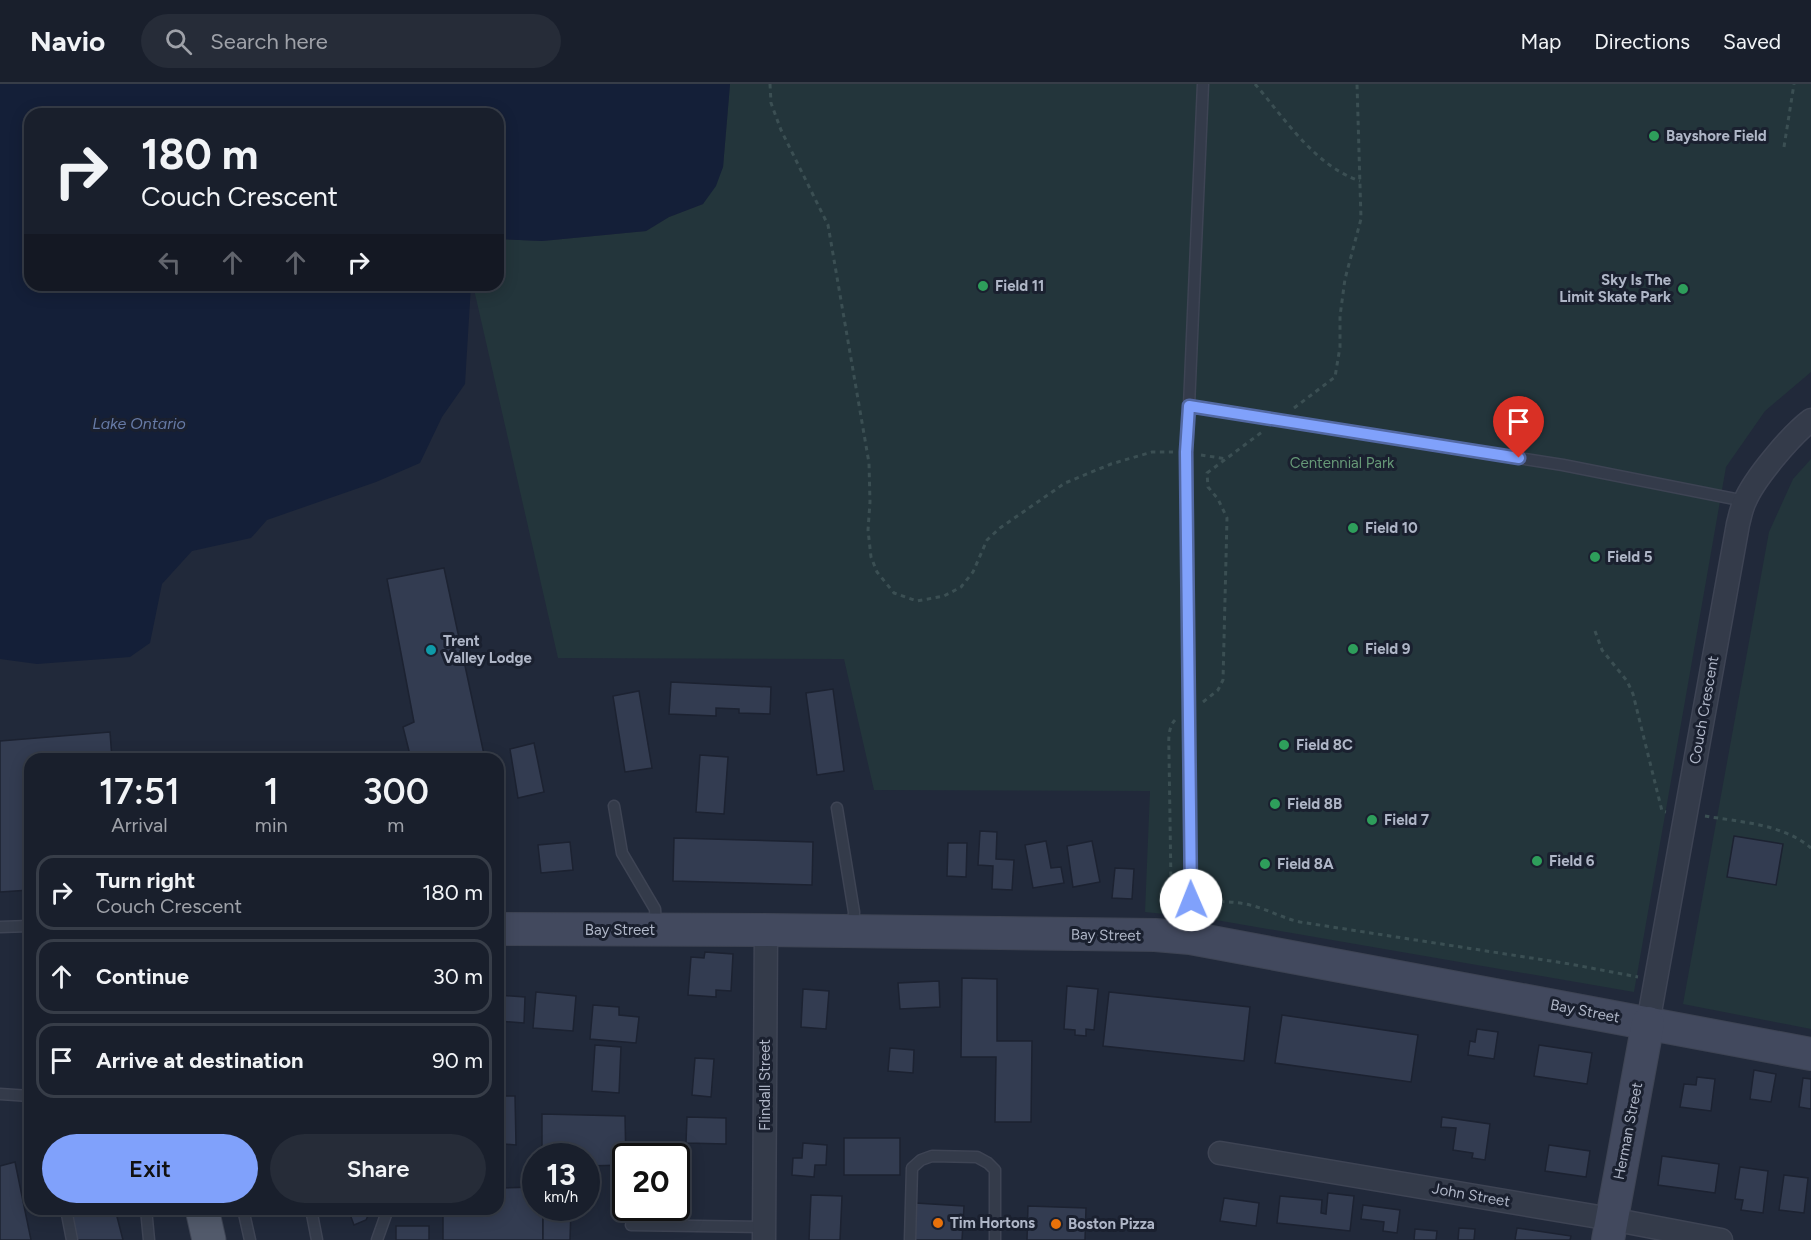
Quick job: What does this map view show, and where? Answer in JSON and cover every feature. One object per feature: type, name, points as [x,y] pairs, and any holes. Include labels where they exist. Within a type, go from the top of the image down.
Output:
[{"type":"main road","points":[[203,1215],[209,1240]]},
{"type":"street","name":"Couch Crescent","points":[[1648,1023],[1738,524],[1745,501],[1753,486],[1800,428],[1811,420]]},
{"type":"street","name":"Bay Street","points":[[504,929],[853,931],[1155,935],[1190,938],[1811,1054]]},
{"type":"street","name":"Flindall Street","points":[[764,1234],[765,930]]},
{"type":"street","name":"Herman Street","points":[[1610,1230],[1648,1023]]},
{"type":"street","name":"John Street","points":[[1220,1153],[1610,1230],[1721,1240]]},
{"type":"street","points":[[200,1240],[201,1215]]},
{"type":"lane","points":[[1190,938],[1186,452],[1203,84]]},
{"type":"lane","points":[[1189,406],[1563,465],[1745,501]]},
{"type":"lane","points":[[614,806],[622,853],[655,909],[656,930]]},
{"type":"lane","points":[[837,808],[854,912],[853,931]]},
{"type":"lane","points":[[0,927],[24,926]]},
{"type":"lane","points":[[0,1094],[24,1096]]},
{"type":"lane","points":[[910,1240],[912,1168],[921,1160],[932,1156],[976,1156],[995,1170],[995,1240]]},
{"type":"lane","points":[[67,1215],[72,1240]]},
{"type":"lane","points":[[147,1215],[149,1240]]},
{"type":"lane","points":[[244,1215],[250,1240]]},
{"type":"lane","points":[[312,1215],[317,1240]]},
{"type":"lane","points":[[377,1240],[386,1215]]},
{"type":"lane","points":[[631,1225],[764,1234]]},
{"type":"path","points":[[771,84],[771,103],[781,129],[828,225],[869,463],[868,530],[871,557],[877,572],[894,593],[917,601],[944,596],[961,587],[973,572],[987,540],[1000,528],[1065,483],[1111,464],[1152,452],[1186,452],[1228,459]]},
{"type":"path","points":[[1255,84],[1303,141],[1346,176],[1360,181]]},
{"type":"path","points":[[1155,935],[1162,905],[1167,899],[1171,884],[1169,732],[1172,723],[1188,709],[1211,698],[1223,680],[1227,518],[1208,487],[1207,473],[1335,376],[1340,347],[1340,316],[1345,279],[1360,219],[1357,84]]},
{"type":"path","points":[[1784,147],[1794,84]]},
{"type":"path","points":[[1191,900],[1247,904],[1299,922],[1570,964],[1640,978]]},
{"type":"green space","name":"Centennial Park","points":[[730,84],[1811,84],[1811,372],[1765,411],[1726,467],[1634,992],[1210,919],[1145,912],[1150,791],[874,790],[844,659],[558,658],[474,291],[504,291],[504,239],[542,241],[646,231],[669,217],[703,204],[723,167]]},
{"type":"green space","points":[[1811,459],[1811,1029],[1683,1004],[1769,532],[1793,479]]},
{"type":"water","name":"Lake Ontario","points":[[0,84],[730,84],[723,167],[716,186],[703,204],[669,217],[646,231],[542,241],[504,239],[504,108],[24,108],[24,291],[471,291],[465,384],[442,417],[420,463],[376,482],[267,520],[251,538],[192,551],[162,584],[150,643],[130,657],[37,664],[0,659]]},
{"type":"building","name":"Trent Valley Lodge","points":[[444,568],[484,753],[410,753],[403,727],[414,722],[387,579]]},
{"type":"building","points":[[671,682],[771,687],[770,714],[739,713],[739,709],[716,708],[716,716],[669,714]]},
{"type":"building","points":[[833,689],[844,771],[817,775],[806,693]]},
{"type":"building","points":[[639,691],[652,768],[625,772],[613,696]]},
{"type":"building","points":[[110,732],[112,753],[24,753],[24,890],[0,892],[0,741]]},
{"type":"building","points":[[534,743],[544,792],[518,798],[510,749]]},
{"type":"building","points":[[700,755],[728,757],[724,814],[696,812]]},
{"type":"building","points":[[980,831],[997,832],[996,859],[1014,860],[1012,890],[992,889],[993,866],[978,865]]},
{"type":"building","points":[[1734,836],[1783,844],[1776,885],[1727,877]]},
{"type":"building","points":[[674,838],[813,842],[812,885],[673,881]]},
{"type":"building","points":[[1046,841],[1051,868],[1061,867],[1064,883],[1033,888],[1025,845]]},
{"type":"building","points":[[1092,841],[1100,882],[1073,887],[1067,846]]},
{"type":"building","points":[[570,842],[573,870],[541,873],[538,845]]},
{"type":"building","points":[[948,843],[967,843],[966,877],[947,876]]},
{"type":"building","points":[[1115,868],[1134,869],[1132,899],[1112,898]]},
{"type":"building","points":[[705,952],[733,954],[731,991],[716,990],[716,997],[688,995],[691,957],[704,958]]},
{"type":"building","points":[[962,978],[997,979],[997,1041],[1032,1041],[1031,1122],[995,1122],[996,1057],[961,1057]]},
{"type":"building","points":[[939,981],[940,1007],[900,1009],[898,983]]},
{"type":"building","points":[[1067,986],[1098,989],[1094,1030],[1086,1029],[1086,1036],[1075,1035],[1075,1030],[1064,1029]]},
{"type":"building","points":[[803,989],[829,991],[826,1029],[801,1027]]},
{"type":"building","points":[[536,992],[576,996],[573,1031],[533,1028]]},
{"type":"building","points":[[1109,992],[1250,1007],[1244,1061],[1103,1046]]},
{"type":"building","points":[[504,995],[525,997],[524,1023],[504,1021]]},
{"type":"building","points":[[593,1005],[619,1007],[619,1015],[639,1017],[636,1043],[590,1039]]},
{"type":"building","points":[[1282,1015],[1418,1035],[1411,1082],[1275,1063]]},
{"type":"building","points":[[1477,1029],[1498,1032],[1494,1059],[1468,1055],[1470,1041],[1475,1042]]},
{"type":"building","points":[[595,1045],[621,1047],[619,1093],[592,1091]]},
{"type":"building","points":[[1539,1045],[1592,1053],[1587,1084],[1534,1076]]},
{"type":"building","points":[[890,1048],[914,1050],[913,1073],[888,1071]]},
{"type":"building","points":[[695,1058],[714,1059],[711,1097],[692,1095]]},
{"type":"building","points":[[1754,1070],[1776,1074],[1771,1102],[1750,1099]]},
{"type":"building","points":[[1697,1077],[1715,1079],[1711,1111],[1680,1107],[1684,1084],[1696,1085]]},
{"type":"building","points":[[1803,1078],[1811,1079],[1811,1109],[1799,1107]]},
{"type":"building","points":[[504,1096],[515,1096],[516,1145],[504,1144]]},
{"type":"building","points":[[542,1114],[625,1116],[626,1143],[612,1143],[612,1165],[600,1166],[600,1143],[542,1143]]},
{"type":"building","points":[[687,1117],[726,1118],[726,1144],[686,1143]]},
{"type":"building","points":[[1442,1117],[1490,1124],[1485,1160],[1472,1158],[1473,1153],[1453,1150],[1456,1128],[1441,1127]]},
{"type":"building","points":[[844,1138],[900,1138],[900,1175],[844,1175]]},
{"type":"building","points":[[803,1143],[827,1145],[826,1165],[815,1165],[814,1177],[792,1175],[793,1158],[802,1158]]},
{"type":"building","points":[[1549,1145],[1590,1151],[1586,1177],[1545,1171]]},
{"type":"building","points":[[1662,1156],[1719,1164],[1715,1193],[1658,1185]]},
{"type":"building","points":[[15,1162],[24,1215],[26,1215],[31,1240],[0,1240],[0,1166]]},
{"type":"building","points":[[1740,1167],[1768,1171],[1763,1213],[1741,1210],[1743,1200],[1735,1199]]},
{"type":"building","points":[[1784,1175],[1808,1178],[1804,1213],[1779,1210]]},
{"type":"building","points":[[522,1187],[522,1221],[543,1221],[543,1240],[443,1240],[443,1215],[504,1215],[504,1188]]},
{"type":"building","points":[[1328,1193],[1354,1196],[1350,1231],[1277,1223],[1280,1196],[1322,1200],[1321,1213],[1326,1214]]},
{"type":"building","points":[[811,1195],[842,1196],[840,1240],[809,1240]]},
{"type":"building","points":[[1224,1198],[1259,1203],[1256,1226],[1220,1221]]},
{"type":"building","name":"Tim Hortons","points":[[915,1203],[964,1206],[962,1240],[913,1240]]},
{"type":"building","points":[[1363,1205],[1400,1210],[1397,1233],[1383,1231],[1384,1222],[1361,1219]]},
{"type":"building","name":"Boston Pizza","points":[[1028,1206],[1086,1208],[1085,1240],[1027,1240]]},
{"type":"building","points":[[69,1215],[117,1215],[123,1240],[76,1240]]},
{"type":"building","points":[[350,1215],[368,1215],[366,1220],[354,1225]]},
{"type":"building","points":[[543,1221],[571,1221],[570,1240],[543,1240]]},
{"type":"building","points":[[396,1226],[429,1226],[429,1240],[396,1240]]},
{"type":"building","points":[[1459,1228],[1475,1229],[1474,1240],[1458,1240]]},
{"type":"building","points":[[1517,1228],[1571,1236],[1570,1240],[1515,1240]]},
{"type":"building","points":[[1415,1229],[1437,1231],[1436,1240],[1414,1240]]},
{"type":"place","name":"Bayshore Field","points":[[1654,136]]},
{"type":"place","name":"Field 11","points":[[983,286]]},
{"type":"place","name":"Sky Is The Limit Skate Park","points":[[1683,289]]},
{"type":"place","name":"Field 10","points":[[1353,528]]},
{"type":"place","name":"Field 5","points":[[1595,557]]},
{"type":"place","name":"Field 9","points":[[1353,649]]},
{"type":"place","name":"Trent Valley Lodge","points":[[431,650]]},
{"type":"place","name":"Field 8C","points":[[1284,745]]},
{"type":"place","name":"Field 8B","points":[[1275,804]]},
{"type":"place","name":"Field 7","points":[[1372,820]]},
{"type":"place","name":"Field 6","points":[[1537,861]]},
{"type":"place","name":"Field 8A","points":[[1265,864]]},
{"type":"place","name":"Tim Hortons","points":[[938,1223]]},
{"type":"place","name":"Boston Pizza","points":[[1056,1224]]},
{"type":"route","points":[[1191,900],[1186,452],[1189,406],[1519,458]]}]
